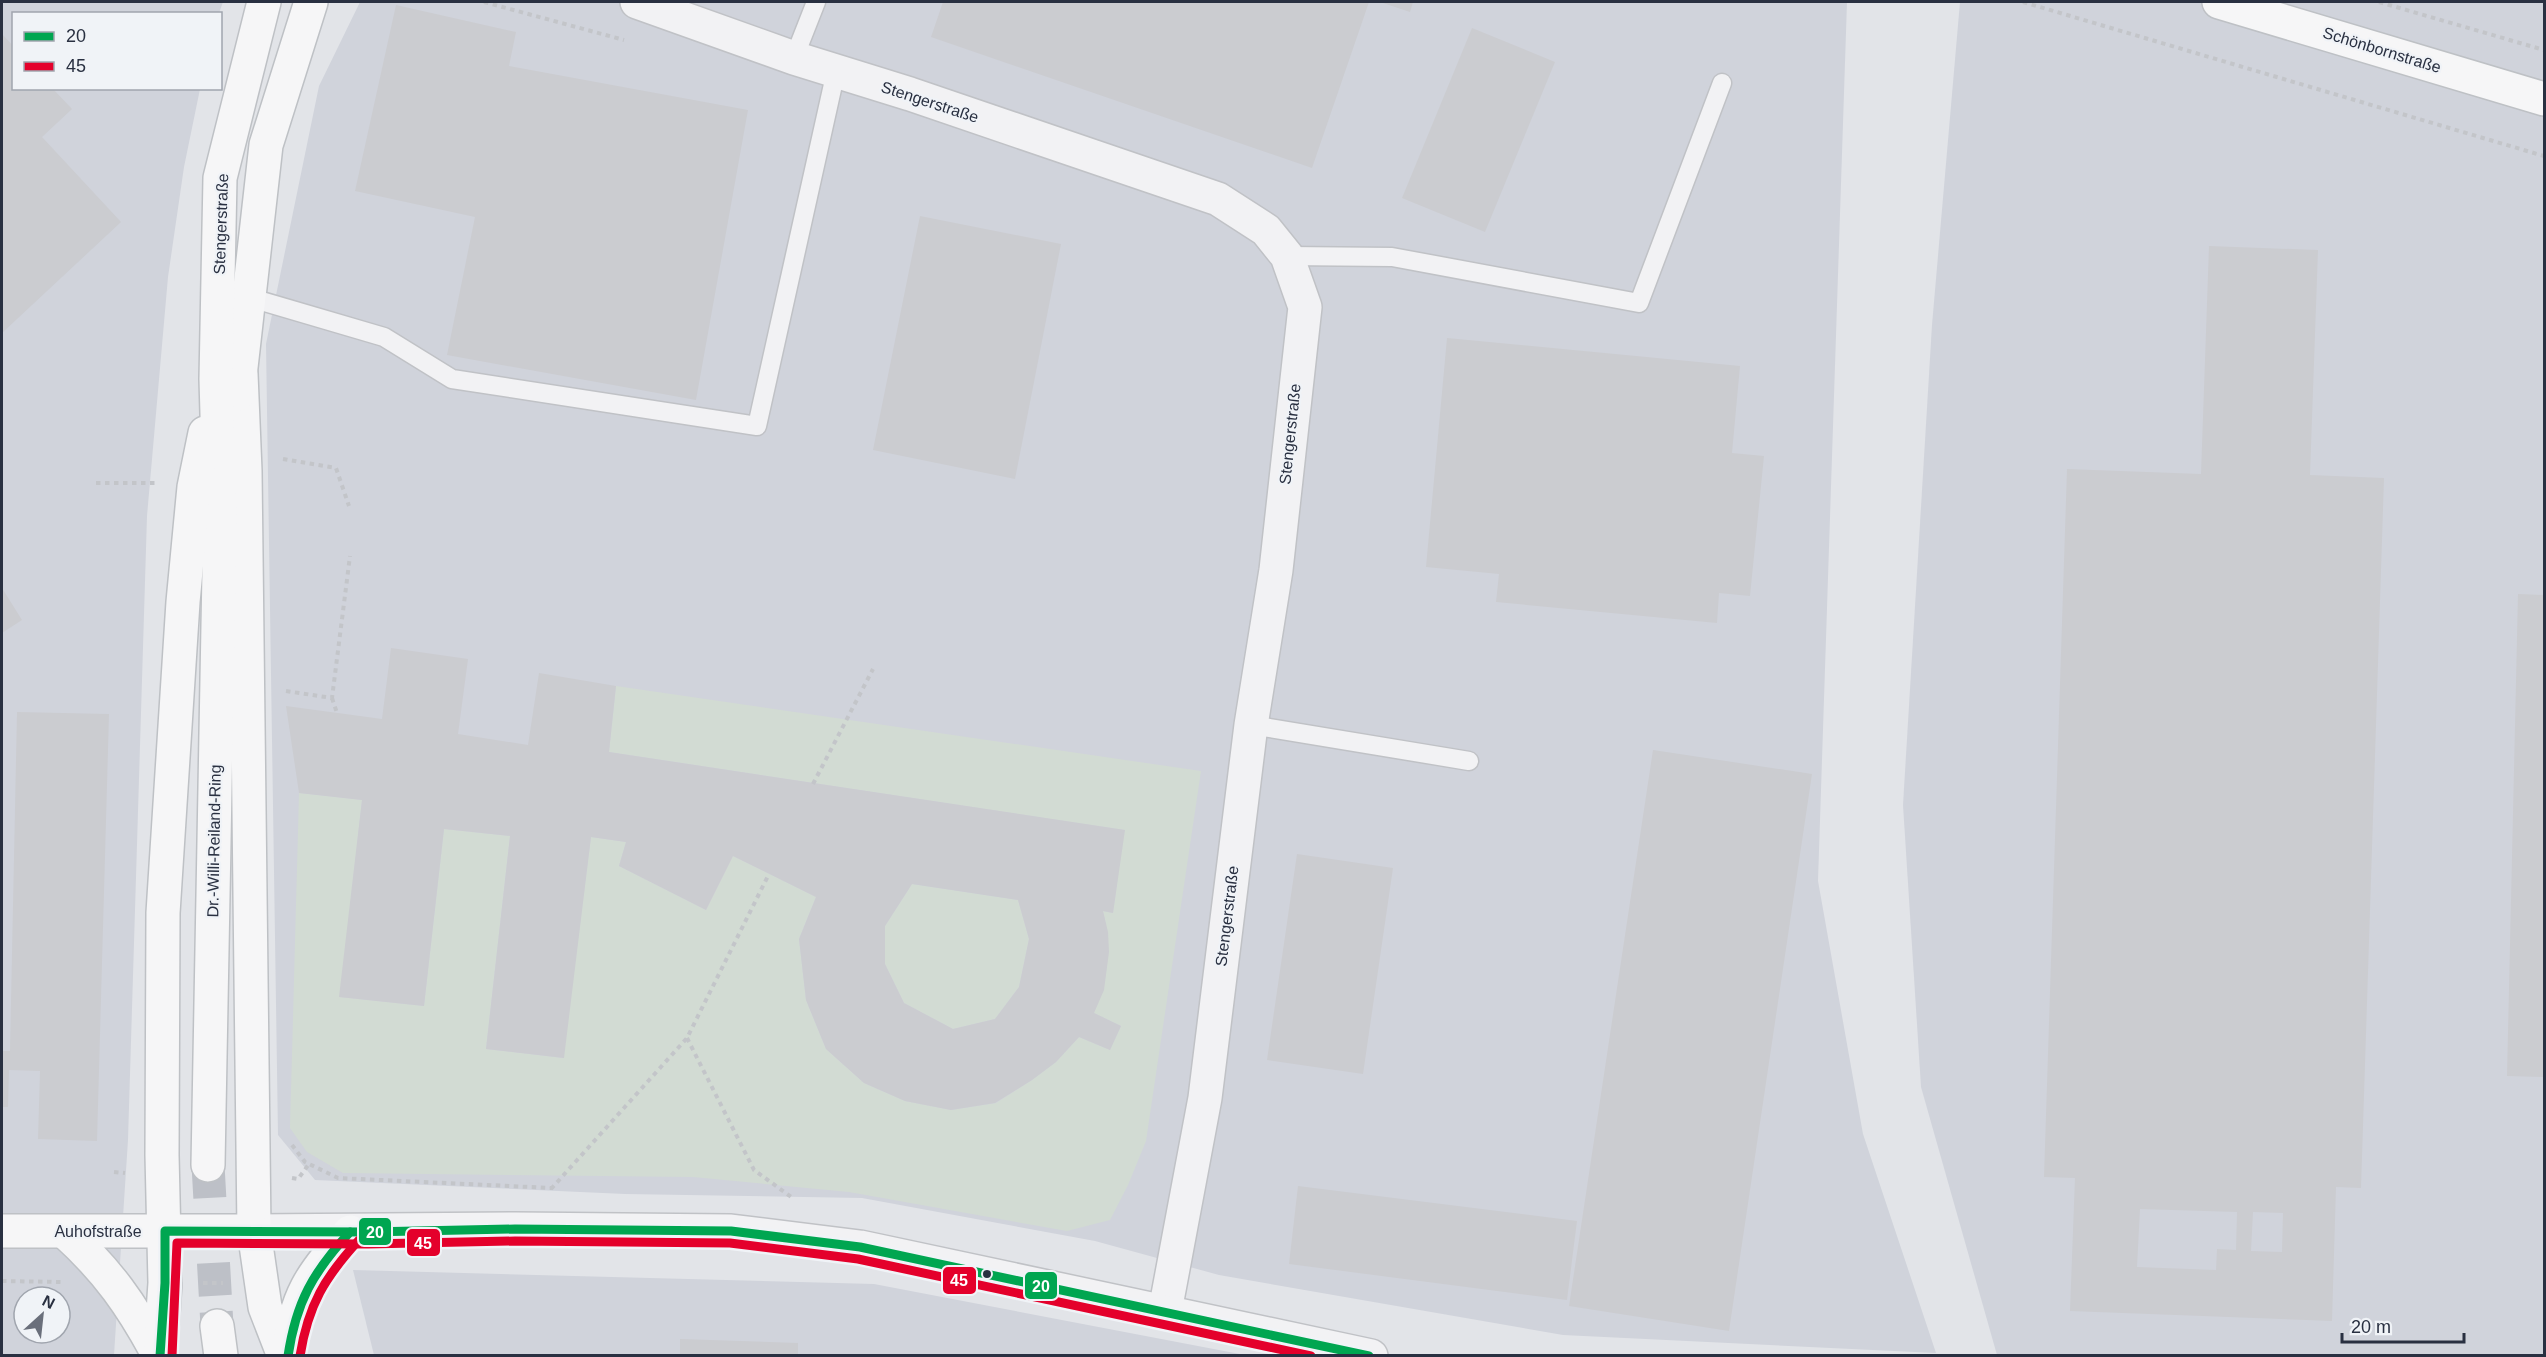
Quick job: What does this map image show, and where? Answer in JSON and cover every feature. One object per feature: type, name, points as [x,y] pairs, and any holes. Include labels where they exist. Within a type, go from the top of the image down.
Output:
[{"type":"main road","name":"Stengerstraße","points":[[228,376],[220,178],[264,2]]},
{"type":"main road","name":"Stengerstraße","points":[[228,376],[248,297],[266,145],[311,2]]},
{"type":"main road","name":"Schönbornstraße","points":[[2219,2],[2544,99]]},
{"type":"main road","points":[[159,1356],[165,1283],[162,1155],[163,914],[182,614],[194,487],[228,376]]},
{"type":"main road","points":[[228,376],[245,471],[254,1232],[265,1307],[286,1356]]},
{"type":"main road","name":"Dr.-Willi-Reiland-Ring","points":[[208,1165],[220,518],[228,376]]},
{"type":"main road","name":"Auhofstraße","points":[[2,1231],[254,1232]]},
{"type":"main road","points":[[65,1232],[95,1259],[115,1283],[139,1318],[159,1356]]},
{"type":"main road","points":[[286,1356],[297,1309],[307,1284],[324,1259],[350,1232]]},
{"type":"street","name":"Stengerstraße","points":[[637,2],[794,58],[1218,199],[1266,230],[1287,256],[1305,307],[1276,570],[1251,725],[1205,1098],[1165,1311]]},
{"type":"street","name":"Auhofstraße","points":[[254,1232],[515,1229],[731,1231],[849,1245],[1371,1356]]},
{"type":"lane","points":[[794,58],[816,2]]},
{"type":"lane","points":[[248,297],[384,337],[452,379],[757,426],[836,71]]},
{"type":"lane","points":[[1287,256],[1392,256],[1639,303],[1722,83]]},
{"type":"lane","points":[[1251,725],[1469,761]]},
{"type":"path","points":[[2023,2],[2544,156]]},
{"type":"path","points":[[2379,2],[2544,51]]},
{"type":"path","points":[[278,458],[336,468],[350,506]]},
{"type":"path","points":[[96,483],[154,482],[194,487]]},
{"type":"path","points":[[337,713],[332,698],[350,556]]},
{"type":"path","points":[[813,784],[873,669]]},
{"type":"path","points":[[293,692],[332,698]]},
{"type":"path","points":[[515,1229],[687,1038],[769,874]]},
{"type":"path","points":[[687,1038],[754,1170],[802,1205]]},
{"type":"path","points":[[291,1144],[305,1162],[338,1178],[552,1188]]},
{"type":"shaded area","points":[[2,2],[223,2],[219,12],[12,12],[12,90],[200,90],[184,167],[168,277],[147,516],[128,1140],[114,1355],[2,1356]]},
{"type":"shaded area","points":[[360,2],[1847,2],[1818,881],[1863,1134],[1936,1353],[1563,1335],[1219,1275],[1095,1241],[862,1198],[625,1194],[315,1180],[278,1135],[266,344],[319,86]]},
{"type":"shaded area","points":[[1960,2],[2544,2],[2544,1355],[1997,1355],[1921,1087],[1903,805],[1932,325]]},
{"type":"shaded area","points":[[616,686],[1201,771],[1146,1141],[1128,1185],[1110,1220],[1067,1231],[849,1192],[693,1177],[343,1173],[307,1152],[290,1128],[299,793],[362,800],[340,997],[424,1006],[444,829],[510,836],[486,1049],[563,1058],[591,837],[626,842],[619,866],[706,910],[733,856],[816,897],[799,939],[806,1000],[826,1049],[864,1083],[905,1101],[951,1110],[996,1103],[1056,1062],[1079,1037],[1110,1050],[1121,1026],[1094,1013],[1107,951],[1103,911],[1113,913],[1124,830],[609,752]]},
{"type":"shaded area","points":[[912,884],[1018,900],[1029,939],[1019,987],[995,1019],[953,1029],[904,1003],[885,964],[885,926]]},
{"type":"shaded area","points":[[353,1270],[874,1284],[1245,1355],[374,1355]]},
{"type":"building","points":[[943,2],[1369,2],[1312,168],[931,37]]},
{"type":"building","points":[[1380,2],[1413,2],[1410,12]]},
{"type":"building","points":[[396,5],[516,32],[509,66],[748,110],[696,400],[447,355],[475,217],[355,191]]},
{"type":"building","points":[[1472,28],[1555,62],[1485,232],[1402,198]]},
{"type":"building","points":[[2,34],[12,45],[12,90],[54,90],[72,109],[42,137],[121,222],[2,333]]},
{"type":"building","points":[[920,216],[1061,244],[1015,479],[873,450]]},
{"type":"building","points":[[2209,246],[2318,250],[2310,475],[2384,478],[2361,1188],[2336,1187],[2332,1321],[2070,1311],[2075,1178],[2044,1177],[2067,469],[2201,474]],"holes":[[[2140,1209],[2237,1212],[2236,1250],[2217,1249],[2216,1270],[2137,1267]],[[2253,1212],[2283,1213],[2282,1252],[2251,1251]]]},
{"type":"building","points":[[1447,338],[1740,366],[1732,453],[1764,456],[1750,596],[1719,593],[1717,623],[1496,602],[1499,574],[1426,567]]},
{"type":"building","points":[[2,588],[22,620],[2,633]]},
{"type":"building","points":[[2518,594],[2544,595],[2544,1077],[2507,1076]]},
{"type":"building","points":[[391,648],[468,659],[458,734],[528,745],[539,673],[616,686],[609,752],[1125,830],[1113,913],[1103,911],[1108,932],[1109,952],[1104,990],[1094,1013],[1121,1026],[1110,1050],[1079,1037],[1056,1062],[995,1103],[951,1110],[905,1101],[864,1083],[826,1049],[806,1000],[799,939],[816,897],[733,856],[706,910],[619,866],[626,842],[591,837],[564,1058],[486,1049],[510,836],[444,829],[424,1006],[339,997],[362,800],[299,793],[286,706],[382,719]],"holes":[[[912,884],[1018,900],[1029,939],[1019,987],[995,1019],[953,1029],[904,1003],[885,964],[885,926]]]},
{"type":"building","points":[[17,712],[109,714],[97,1141],[38,1139],[40,1071],[9,1070],[8,1107],[2,1107],[2,1051],[10,1051]]},
{"type":"building","points":[[1653,750],[1812,774],[1729,1331],[1569,1306]]},
{"type":"building","points":[[1297,854],[1393,868],[1363,1074],[1267,1060]]},
{"type":"building","points":[[1298,1186],[1577,1221],[1567,1300],[1289,1264]]},
{"type":"building","points":[[680,1339],[798,1343],[798,1356],[680,1356]]},
{"type":"tunnel","points":[[208,1165],[217,1326]]},
{"type":"transit line","name":"20","points":[[160,1356],[165,1283],[165,1231],[368,1232],[515,1229],[731,1231],[860,1247],[1369,1356]]},
{"type":"transit line","name":"20","points":[[288,1356],[296,1319],[308,1289],[326,1261],[350,1232]]},
{"type":"transit line","name":"45","points":[[300,1356],[308,1322],[320,1293],[359,1240]]},
{"type":"transit line","name":"45","points":[[172,1356],[177,1243],[368,1244],[515,1241],[730,1243],[858,1259],[1311,1356]]}]
